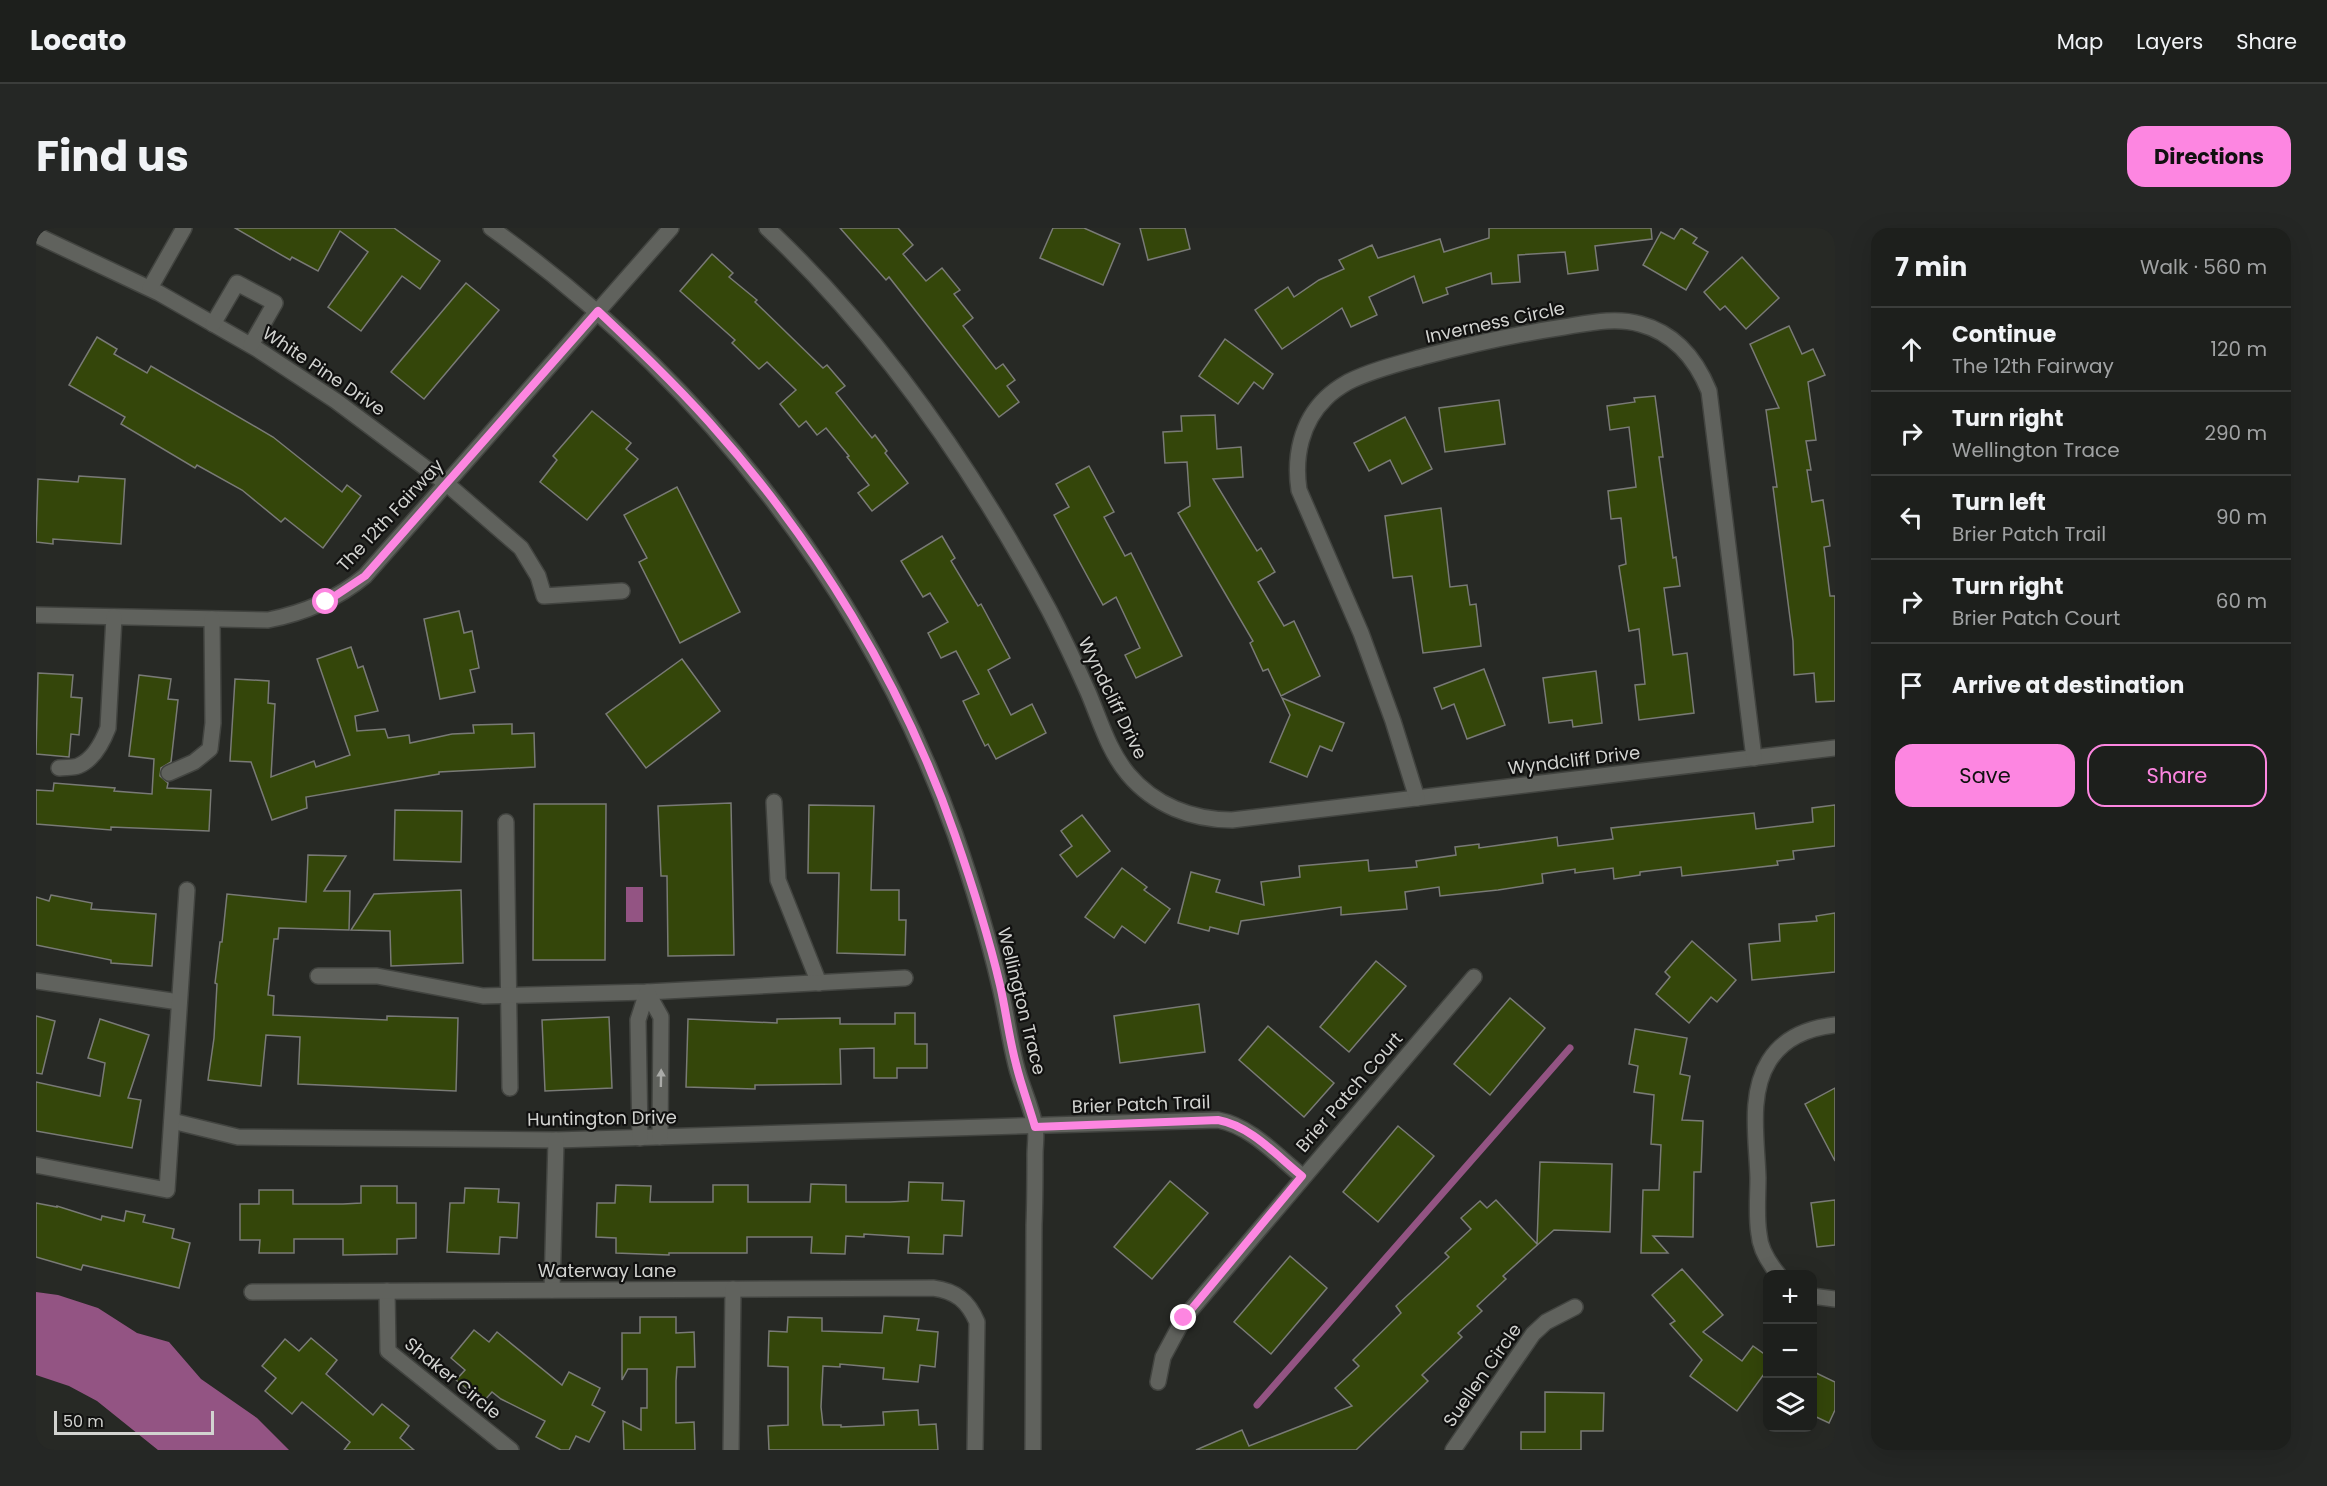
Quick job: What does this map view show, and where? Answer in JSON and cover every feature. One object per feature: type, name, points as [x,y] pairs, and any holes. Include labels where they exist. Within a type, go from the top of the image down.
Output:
[{"type":"street","points":[[150,288],[184,228]]},
{"type":"street","name":"Wellington Trace","points":[[491,228],[598,311],[709,422],[760,483],[808,548],[851,615],[890,685],[929,769],[980,908],[1000,986],[1016,1064],[1035,1127],[1034,1450]]},
{"type":"street","name":"The 12th Fairway","points":[[36,615],[268,620],[298,613],[326,602],[365,576],[671,228]]},
{"type":"street","name":"Wyndcliff Drive","points":[[767,228],[875,345],[964,465],[1010,538],[1051,613],[1118,759],[1137,784],[1170,807],[1185,814],[1216,820],[1232,820],[1835,748]]},
{"type":"street","name":"White Pine Drive","points":[[36,235],[150,288],[251,345],[336,400],[447,484],[521,548],[531,562],[544,596],[622,591]]},
{"type":"street","points":[[213,324],[237,284],[275,303],[251,345]]},
{"type":"street","name":"Inverness Circle","points":[[1417,798],[1393,721],[1360,633],[1301,498],[1297,473],[1301,440],[1316,411],[1326,398],[1348,382],[1397,364],[1483,341],[1588,323],[1624,321],[1641,324],[1663,334],[1683,348],[1694,361],[1709,391],[1754,758]]},
{"type":"street","points":[[59,768],[79,766],[103,741],[108,728],[114,617]]},
{"type":"street","points":[[169,773],[194,762],[210,749],[213,723],[212,619]]},
{"type":"street","points":[[774,802],[778,880],[819,983]]},
{"type":"street","points":[[506,822],[510,1088]]},
{"type":"street","points":[[36,1165],[167,1190],[187,890]]},
{"type":"street","points":[[318,976],[377,976],[483,996],[647,992],[905,978]]},
{"type":"street","name":"Brier Patch Court","points":[[1158,1382],[1163,1357],[1184,1318],[1302,1176],[1474,977]]},
{"type":"street","points":[[36,981],[179,1002]]},
{"type":"street","points":[[647,992],[661,1017],[660,1137]]},
{"type":"street","points":[[640,1137],[638,1020],[647,992]]},
{"type":"street","points":[[1775,1270],[1766,1255],[1759,1234],[1758,1089],[1769,1061],[1789,1040],[1818,1027],[1835,1025]]},
{"type":"street","name":"Huntington Drive","points":[[172,1121],[238,1137],[556,1140],[858,1130],[1035,1127]]},
{"type":"street","name":"Brier Patch Trail","points":[[1035,1127],[1225,1121],[1246,1130],[1302,1176]]},
{"type":"street","points":[[552,1290],[556,1140]]},
{"type":"street","name":"Waterway Lane","points":[[252,1292],[933,1288],[948,1290],[961,1297],[971,1308],[976,1322],[975,1450]]},
{"type":"street","points":[[730,1450],[733,1289]]},
{"type":"street","name":"Shaker Circle","points":[[387,1291],[388,1351],[511,1450]]},
{"type":"street","points":[[1817,1297],[1835,1299]]},
{"type":"street","name":"Suellen Circle","points":[[1453,1450],[1533,1334],[1546,1322],[1575,1307]]},
{"type":"shaded area","points":[[626,887],[643,887],[643,922],[626,922]]},
{"type":"shaded area","points":[[36,1292],[58,1295],[98,1308],[137,1333],[169,1342],[201,1379],[257,1418],[289,1450],[158,1450],[97,1401],[69,1386],[36,1375]]},
{"type":"building","points":[[235,228],[394,228],[440,261],[420,289],[402,276],[361,331],[328,307],[368,252],[340,231],[318,271],[292,257],[290,260]]},
{"type":"building","points":[[840,228],[898,228],[913,245],[903,254],[926,281],[942,268],[960,290],[954,294],[973,318],[963,326],[996,369],[1003,364],[1015,380],[1007,386],[1019,402],[999,417],[889,277],[886,280]]},
{"type":"building","points":[[1053,228],[1084,228],[1120,244],[1103,285],[1040,258]]},
{"type":"building","points":[[1140,228],[1185,228],[1190,249],[1148,260]]},
{"type":"building","points":[[1489,228],[1651,228],[1652,239],[1595,246],[1598,270],[1568,274],[1565,252],[1518,255],[1520,282],[1492,284],[1491,273],[1446,288],[1448,294],[1423,303],[1414,276],[1369,297],[1377,315],[1351,327],[1342,308],[1282,349],[1255,310],[1288,287],[1294,297],[1319,280],[1344,269],[1339,260],[1372,245],[1378,258],[1440,239],[1444,252],[1489,238]]},
{"type":"building","points":[[1681,228],[1697,238],[1693,243],[1708,252],[1686,290],[1643,265],[1661,232],[1674,239]]},
{"type":"building","points":[[712,254],[733,273],[729,277],[757,300],[755,302],[823,368],[827,365],[845,386],[836,393],[872,438],[875,435],[887,451],[885,453],[908,483],[872,511],[858,493],[869,485],[826,428],[817,435],[806,421],[799,427],[780,404],[796,390],[767,362],[759,369],[732,343],[735,340],[680,291]]},
{"type":"building","points":[[1742,257],[1779,298],[1746,329],[1725,306],[1720,310],[1704,292]]},
{"type":"building","points":[[466,283],[499,310],[424,399],[391,372]]},
{"type":"building","points":[[1789,326],[1802,354],[1813,349],[1825,375],[1808,382],[1816,440],[1806,441],[1811,470],[1807,470],[1812,502],[1823,500],[1830,546],[1824,547],[1830,596],[1835,596],[1835,701],[1816,702],[1814,673],[1794,675],[1793,641],[1773,487],[1777,487],[1766,410],[1779,408],[1750,344]]},
{"type":"building","points":[[97,337],[117,349],[114,354],[147,373],[151,366],[273,437],[342,492],[347,485],[361,496],[323,548],[285,518],[281,522],[242,490],[197,465],[195,468],[121,424],[125,417],[69,385]]},
{"type":"building","points":[[1225,339],[1273,374],[1263,389],[1254,382],[1238,404],[1199,376]]},
{"type":"building","points":[[1655,396],[1663,457],[1659,457],[1673,558],[1676,557],[1680,586],[1664,588],[1673,655],[1687,653],[1694,713],[1639,720],[1635,685],[1645,684],[1639,629],[1629,631],[1619,566],[1626,564],[1621,518],[1611,519],[1608,491],[1636,487],[1629,427],[1610,430],[1607,406],[1635,402],[1634,398]]},
{"type":"building","points":[[1499,400],[1505,444],[1445,452],[1439,408]]},
{"type":"building","points":[[592,411],[631,443],[626,449],[638,459],[587,520],[540,482],[557,460],[553,456]]},
{"type":"building","points":[[1215,415],[1217,449],[1241,447],[1243,477],[1213,479],[1257,551],[1261,548],[1275,572],[1258,582],[1284,626],[1294,621],[1320,676],[1281,696],[1268,669],[1263,671],[1250,643],[1253,641],[1178,513],[1190,506],[1187,462],[1165,463],[1163,432],[1182,431],[1181,416]]},
{"type":"building","points":[[1405,417],[1432,469],[1402,484],[1390,460],[1369,471],[1354,443]]},
{"type":"building","points":[[1089,466],[1114,512],[1104,517],[1125,556],[1131,553],[1182,656],[1136,678],[1125,655],[1140,648],[1116,597],[1103,605],[1054,515],[1069,507],[1056,484]]},
{"type":"building","points":[[79,476],[125,479],[121,544],[53,539],[53,544],[36,542],[38,479],[78,482]]},
{"type":"building","points":[[677,487],[740,612],[680,643],[639,562],[647,558],[624,515]]},
{"type":"building","points":[[1441,508],[1450,587],[1467,585],[1470,605],[1476,604],[1481,646],[1423,653],[1412,576],[1393,578],[1385,516]]},
{"type":"building","points":[[942,536],[955,558],[951,561],[978,606],[981,604],[1010,658],[988,670],[1011,715],[1032,704],[1046,733],[996,759],[988,744],[985,746],[963,701],[979,694],[956,651],[941,658],[928,633],[948,622],[930,593],[923,597],[901,561]]},
{"type":"building","points":[[459,611],[464,633],[472,631],[479,668],[470,670],[475,692],[440,699],[424,619]]},
{"type":"building","points":[[351,647],[358,668],[363,666],[378,711],[355,716],[357,731],[385,729],[388,738],[409,735],[410,743],[452,734],[474,733],[473,725],[512,724],[512,734],[534,733],[535,767],[439,772],[439,774],[306,797],[307,808],[272,820],[251,762],[230,761],[235,679],[269,681],[268,703],[275,704],[271,777],[314,761],[316,767],[350,755],[317,659]]},
{"type":"building","points":[[682,659],[720,711],[646,768],[606,714]]},
{"type":"building","points":[[1484,669],[1505,725],[1467,739],[1454,704],[1442,709],[1434,688]]},
{"type":"building","points":[[1596,671],[1602,723],[1573,727],[1572,720],[1549,723],[1543,678]]},
{"type":"building","points":[[38,673],[73,675],[71,697],[82,698],[79,735],[71,734],[69,757],[36,754]]},
{"type":"building","points":[[139,675],[171,679],[168,699],[178,700],[171,762],[161,768],[160,776],[168,783],[167,788],[211,790],[209,831],[111,827],[111,830],[36,824],[36,790],[53,791],[54,783],[115,788],[114,791],[152,794],[154,759],[129,756]]},
{"type":"building","points":[[1282,698],[1344,723],[1332,751],[1320,746],[1307,777],[1270,762],[1290,715]]},
{"type":"building","points":[[731,803],[734,955],[668,956],[667,876],[661,876],[658,806]]},
{"type":"building","points":[[534,804],[606,804],[605,960],[533,960]]},
{"type":"building","points":[[809,805],[874,806],[871,890],[899,890],[899,920],[906,920],[905,955],[837,953],[839,873],[808,873]]},
{"type":"building","points":[[1835,805],[1835,846],[1793,851],[1794,859],[1777,861],[1778,865],[1682,876],[1681,867],[1640,872],[1640,875],[1614,879],[1613,868],[1575,873],[1575,869],[1542,874],[1543,883],[1498,890],[1440,896],[1439,887],[1405,892],[1407,909],[1341,915],[1341,907],[1241,921],[1238,934],[1210,927],[1209,931],[1178,923],[1191,872],[1220,880],[1216,892],[1264,905],[1261,882],[1300,877],[1299,866],[1368,860],[1369,871],[1417,867],[1416,861],[1456,855],[1455,847],[1479,844],[1479,848],[1557,837],[1558,846],[1613,839],[1611,828],[1754,813],[1756,829],[1813,822],[1812,808]]},
{"type":"building","points":[[395,810],[462,811],[461,862],[394,860]]},
{"type":"building","points":[[1082,815],[1110,851],[1077,877],[1060,855],[1072,846],[1061,831]]},
{"type":"building","points":[[308,855],[346,856],[324,891],[350,891],[349,930],[279,928],[278,939],[274,939],[268,995],[274,996],[273,1015],[387,1020],[387,1016],[458,1018],[456,1091],[298,1084],[300,1037],[266,1035],[261,1086],[208,1080],[214,1038],[217,984],[215,983],[227,894],[306,902]]},
{"type":"building","points":[[1122,868],[1147,887],[1144,890],[1170,909],[1145,943],[1122,926],[1114,938],[1085,917]]},
{"type":"building","points":[[461,890],[463,963],[391,966],[390,931],[351,930],[374,894]]},
{"type":"building","points":[[51,895],[92,903],[91,909],[156,914],[152,966],[111,963],[111,960],[36,945],[36,897],[49,901]]},
{"type":"building","points":[[1835,913],[1835,972],[1752,980],[1749,944],[1780,941],[1779,924],[1817,921],[1816,916]]},
{"type":"building","points":[[1692,941],[1736,980],[1717,1002],[1711,997],[1689,1023],[1656,994],[1670,977],[1665,972]]},
{"type":"building","points":[[1376,961],[1406,986],[1349,1052],[1320,1027]]},
{"type":"building","points":[[1510,998],[1545,1028],[1490,1095],[1454,1064]]},
{"type":"building","points":[[1199,1004],[1205,1052],[1120,1063],[1114,1016]]},
{"type":"building","points":[[895,1013],[915,1013],[915,1044],[927,1044],[927,1068],[897,1068],[897,1078],[874,1078],[874,1048],[840,1049],[841,1084],[755,1085],[755,1089],[686,1087],[688,1019],[777,1023],[777,1019],[840,1018],[840,1024],[895,1024]]},
{"type":"building","points":[[36,1016],[55,1021],[42,1074],[36,1073]]},
{"type":"building","points":[[609,1017],[612,1088],[545,1091],[542,1020]]},
{"type":"building","points":[[100,1019],[149,1035],[128,1098],[141,1100],[132,1148],[36,1131],[36,1082],[100,1096],[105,1063],[88,1058]]},
{"type":"building","points":[[1268,1026],[1334,1083],[1304,1117],[1239,1060]]},
{"type":"building","points":[[1635,1029],[1687,1038],[1680,1074],[1690,1076],[1682,1120],[1703,1121],[1701,1172],[1694,1172],[1693,1237],[1653,1236],[1668,1253],[1641,1253],[1643,1190],[1659,1190],[1661,1145],[1651,1144],[1654,1095],[1634,1092],[1638,1066],[1629,1064]]},
{"type":"building","points":[[1835,1088],[1835,1161],[1805,1104]]},
{"type":"building","points":[[1398,1126],[1434,1156],[1378,1222],[1343,1192]]},
{"type":"building","points":[[1540,1162],[1612,1164],[1610,1232],[1554,1230],[1503,1276],[1506,1279],[1477,1306],[1482,1311],[1458,1333],[1462,1337],[1422,1375],[1428,1381],[1356,1450],[1196,1450],[1242,1430],[1249,1446],[1352,1406],[1335,1388],[1359,1366],[1353,1360],[1401,1313],[1396,1306],[1449,1257],[1445,1253],[1471,1229],[1461,1218],[1480,1201],[1487,1208],[1496,1200],[1537,1244]]},
{"type":"building","points":[[1170,1181],[1208,1213],[1152,1279],[1114,1247]]},
{"type":"building","points":[[909,1182],[943,1183],[942,1200],[964,1201],[962,1236],[944,1235],[943,1254],[908,1253],[909,1237],[864,1234],[864,1237],[846,1236],[845,1254],[811,1253],[812,1237],[747,1237],[747,1253],[669,1253],[669,1255],[616,1253],[616,1238],[596,1237],[597,1203],[615,1203],[616,1185],[651,1186],[650,1202],[713,1202],[713,1185],[748,1185],[748,1202],[810,1202],[811,1184],[846,1185],[846,1202],[890,1202],[908,1201]]},
{"type":"building","points":[[361,1186],[397,1186],[397,1203],[416,1203],[416,1238],[397,1239],[397,1254],[343,1255],[343,1239],[294,1239],[294,1253],[259,1253],[260,1240],[240,1240],[240,1204],[259,1204],[259,1190],[293,1190],[293,1204],[343,1204],[361,1203]]},
{"type":"building","points":[[465,1188],[499,1189],[498,1202],[519,1203],[517,1238],[500,1237],[499,1254],[447,1252],[450,1203],[464,1203]]},
{"type":"building","points":[[1835,1200],[1835,1245],[1817,1247],[1811,1203]]},
{"type":"building","points":[[36,1203],[57,1206],[101,1220],[102,1216],[124,1221],[126,1211],[145,1215],[143,1222],[174,1229],[172,1238],[190,1243],[179,1288],[83,1265],[81,1270],[36,1257]]},
{"type":"building","points":[[1290,1256],[1327,1288],[1271,1354],[1234,1322]]},
{"type":"building","points":[[1682,1269],[1723,1315],[1703,1332],[1742,1361],[1753,1346],[1763,1353],[1763,1375],[1737,1411],[1690,1376],[1702,1360],[1670,1324],[1675,1321],[1652,1295]]},
{"type":"building","points":[[884,1316],[919,1319],[917,1330],[938,1332],[935,1367],[920,1365],[918,1382],[883,1379],[884,1368],[840,1364],[840,1367],[823,1366],[821,1407],[823,1425],[841,1425],[841,1427],[884,1425],[883,1412],[918,1410],[919,1425],[936,1424],[938,1450],[769,1450],[768,1426],[788,1425],[788,1367],[768,1366],[769,1331],[787,1332],[788,1317],[822,1318],[822,1331],[882,1333]]},
{"type":"building","points":[[640,1317],[676,1317],[676,1333],[694,1332],[695,1367],[677,1367],[676,1423],[694,1422],[695,1450],[624,1450],[623,1421],[641,1430],[641,1408],[647,1408],[647,1369],[628,1369],[622,1380],[622,1333],[640,1333]]},
{"type":"building","points":[[474,1330],[489,1342],[497,1332],[562,1385],[569,1372],[600,1388],[592,1405],[605,1412],[589,1442],[576,1436],[569,1450],[561,1450],[536,1437],[545,1421],[501,1399],[492,1392],[483,1402],[456,1380],[465,1370],[451,1358]]},
{"type":"building","points":[[311,1338],[337,1360],[326,1374],[373,1415],[382,1404],[409,1426],[400,1438],[414,1450],[344,1450],[350,1442],[302,1402],[292,1414],[265,1391],[276,1378],[262,1366],[285,1339],[299,1351]]},
{"type":"building","points":[[1817,1373],[1835,1382],[1835,1410],[1829,1423],[1817,1417]]},
{"type":"building","points":[[1545,1392],[1604,1393],[1603,1431],[1581,1431],[1581,1450],[1521,1450],[1521,1432],[1545,1432]]},
{"type":"waterway","points":[[1257,1405],[1570,1048]]},
{"type":"route","points":[[326,602],[365,576],[598,311],[709,422],[760,483],[808,548],[851,615],[890,685],[924,758],[954,832],[980,908],[1000,986],[1016,1064],[1035,1127],[1218,1120],[1233,1123],[1246,1130],[1302,1176],[1184,1318]]}]
